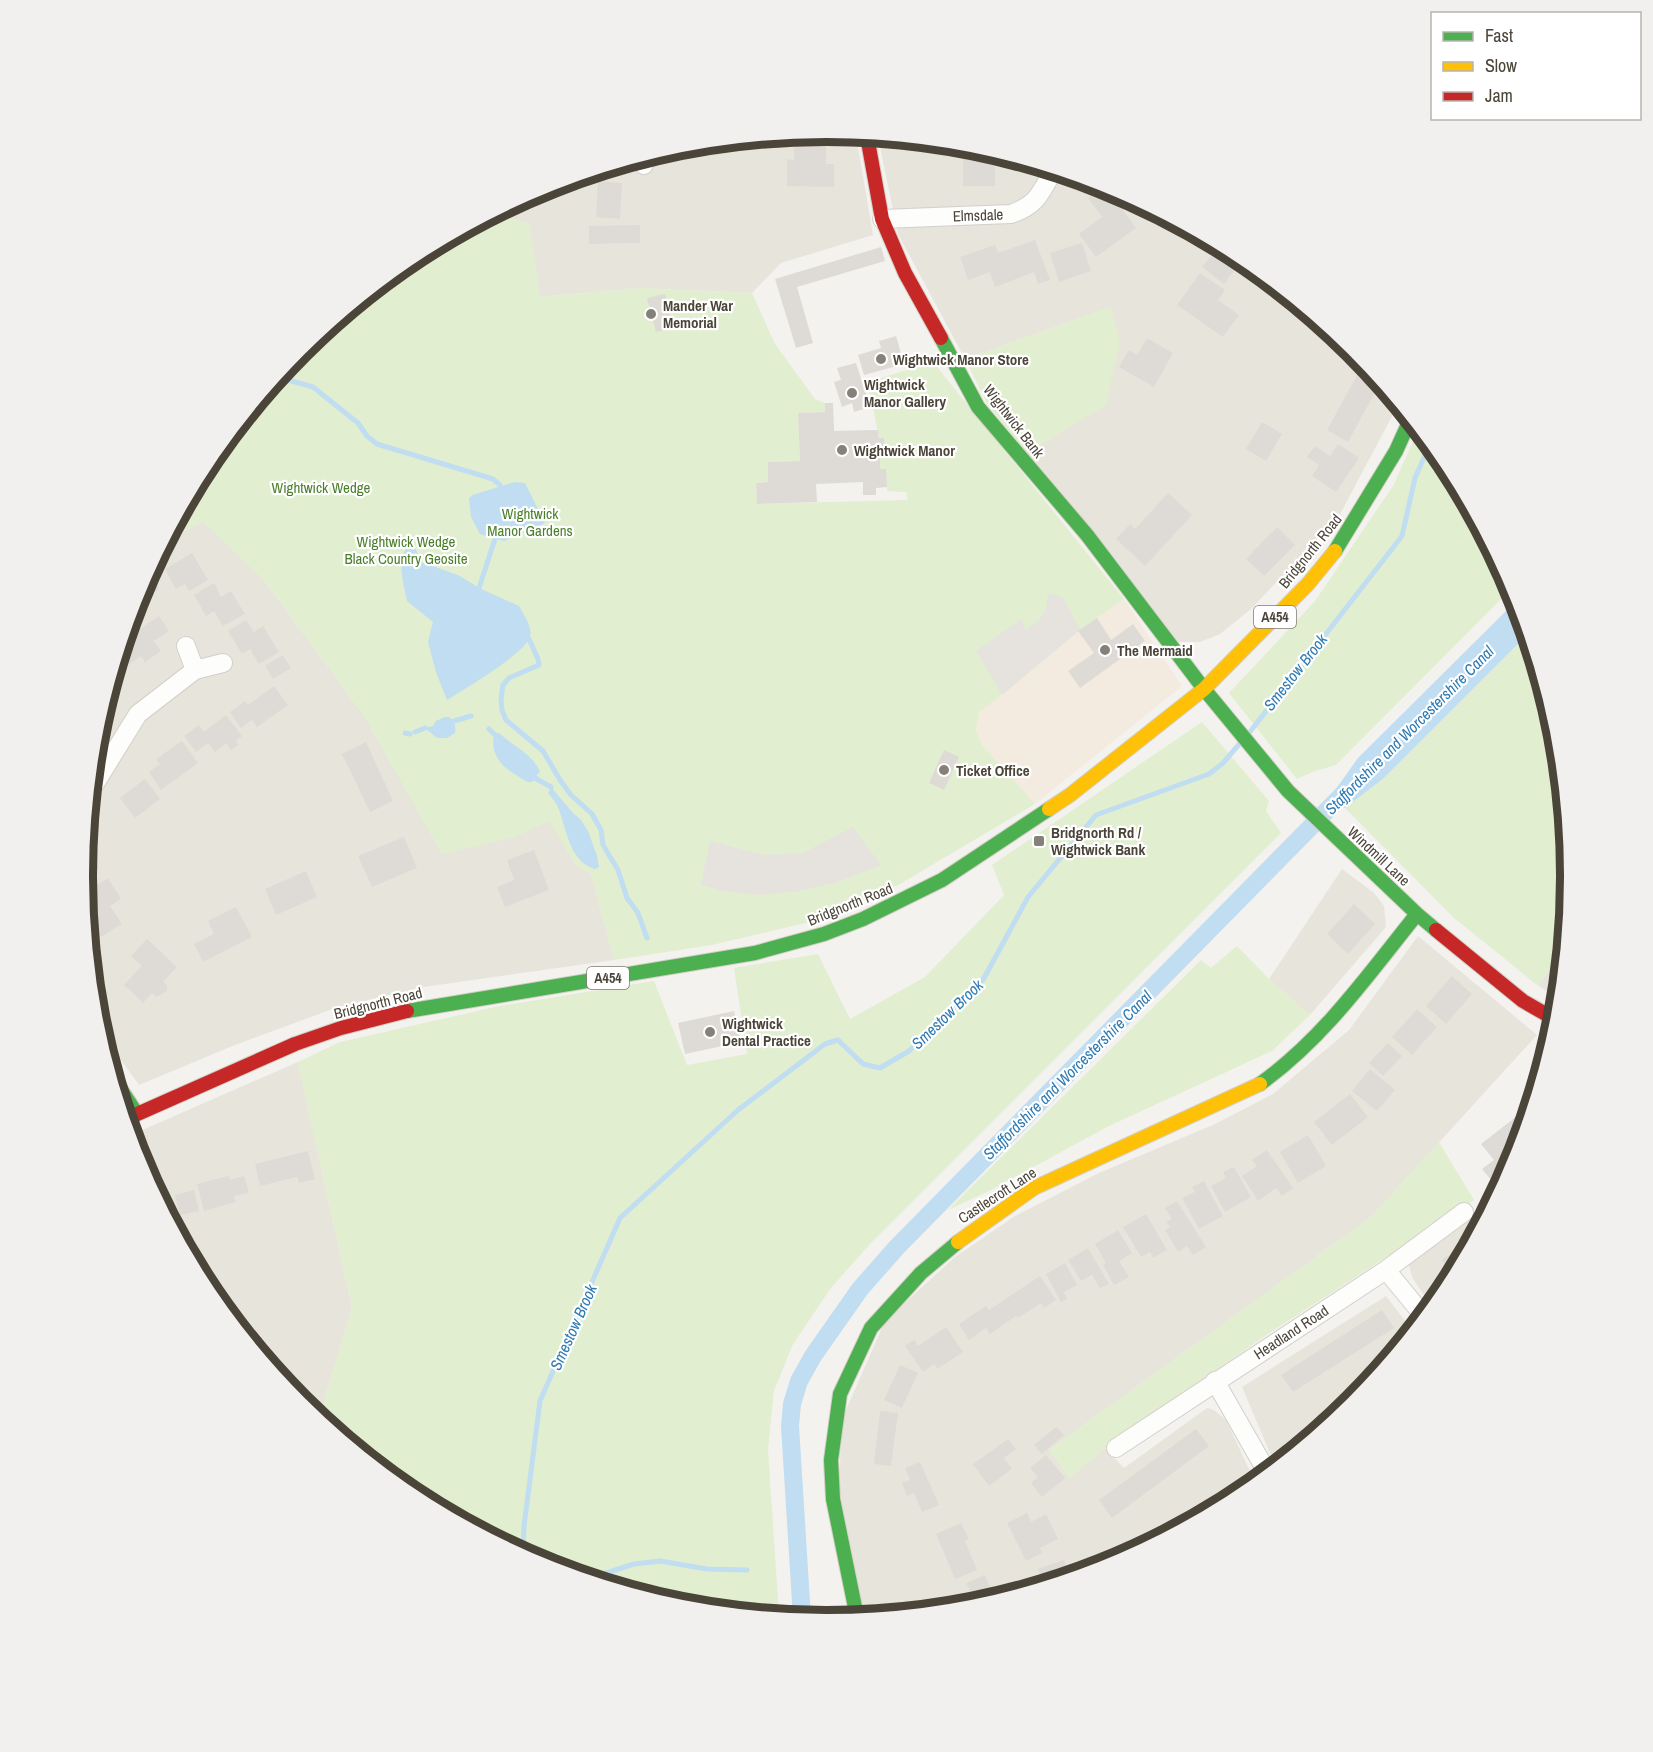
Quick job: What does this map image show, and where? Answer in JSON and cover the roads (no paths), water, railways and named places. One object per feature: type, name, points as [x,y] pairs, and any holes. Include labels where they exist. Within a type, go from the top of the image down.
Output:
[{"type":"main road","name":"Wightwick Bank","points":[[868,144],[882,219],[905,273],[978,408],[1087,535],[1204,689]]},
{"type":"main road","name":"Bridgnorth Road","points":[[133,1115],[310,1039],[359,1022],[418,1009],[755,953],[824,934],[863,920],[942,880],[1070,795],[1204,689],[1308,584],[1342,542],[1396,451],[1407,427]]},
{"type":"main road","name":"Windmill Lane","points":[[1204,689],[1288,791],[1342,843],[1417,914],[1523,1001],[1547,1015]]},
{"type":"main road","name":"Castlecroft Lane","points":[[854,1609],[833,1499],[831,1460],[840,1394],[871,1328],[921,1274],[969,1232],[1034,1188],[1257,1086],[1286,1065],[1340,1011],[1417,914]]},
{"type":"street","name":"Elmsdale","points":[[882,219],[1011,214],[1026,209],[1039,196],[1050,177]]},
{"type":"street","points":[[186,646],[195,670]]},
{"type":"street","points":[[100,776],[138,714],[195,670],[224,663]]},
{"type":"street","name":"Headland Road","points":[[1116,1448],[1386,1270],[1464,1212]]},
{"type":"street","points":[[1386,1270],[1418,1309]]},
{"type":"street","points":[[1215,1381],[1263,1465]]},
{"type":"water","points":[[514,482],[525,483],[545,523],[504,541],[480,534],[471,517],[469,498]]},
{"type":"water","points":[[409,543],[414,546],[422,562],[460,576],[479,588],[519,606],[531,633],[517,652],[493,671],[447,700],[428,642],[433,622],[407,601],[402,579],[402,564]]},
{"type":"water","points":[[1509,608],[1521,641],[1384,778],[1345,808],[1328,800],[1358,758]]},
{"type":"water","points":[[449,717],[455,724],[455,733],[447,738],[437,738],[425,728],[433,726],[436,721]]},
{"type":"water","points":[[499,733],[527,754],[536,764],[540,771],[532,782],[514,774],[497,758],[493,743],[494,734]]},
{"type":"water","points":[[551,787],[588,831],[599,867],[595,869],[586,865],[574,851],[557,805],[548,793]]},
{"type":"waterway","points":[[287,380],[313,387],[358,423],[367,436],[377,444],[493,479],[500,485]]},
{"type":"waterway","name":"Smestow Brook","points":[[1249,733],[1402,536],[1415,478],[1426,454]]},
{"type":"waterway","points":[[479,588],[495,539]]},
{"type":"waterway","points":[[529,639],[539,665],[509,678],[503,685],[502,710],[506,720],[543,751],[571,795],[592,814],[601,830],[603,845],[618,870],[627,898],[638,913],[647,938]]},
{"type":"waterway","points":[[454,721],[471,716]]},
{"type":"waterway","points":[[415,732],[425,728]]},
{"type":"waterway","points":[[489,729],[494,734]]},
{"type":"waterway","points":[[405,733],[410,734]]},
{"type":"waterway","name":"Smestow Brook","points":[[523,1544],[540,1401],[620,1218],[738,1110],[825,1044],[838,1040],[863,1064],[880,1068],[909,1051],[983,980],[1028,897],[1096,815],[1209,774],[1223,763],[1241,742]]},
{"type":"waterway","points":[[535,778],[551,787]]},
{"type":"waterway","name":"Staffordshire and Worcestershire Canal","points":[[801,1609],[790,1426],[792,1404],[799,1381],[813,1356],[860,1289],[897,1247],[1350,787]]},
{"type":"waterway","points":[[601,1574],[634,1564],[660,1561],[707,1569],[747,1570]]},
{"type":"place","name":"Mander War Memorial","points":[[651,314]]},
{"type":"place","name":"Wightwick Manor Store","points":[[881,359]]},
{"type":"place","name":"Wightwick Manor Gallery","points":[[852,393]]},
{"type":"place","name":"Wightwick Manor","points":[[842,450]]},
{"type":"place","name":"The Mermaid","points":[[1105,650]]},
{"type":"place","name":"Ticket Office","points":[[944,770]]},
{"type":"place","name":"Bridgnorth Rd / Wightwick Bank","points":[[1039,841]]},
{"type":"place","name":"Wightwick Dental Practice","points":[[710,1032]]},
{"type":"park label","name":"Wightwick Wedge","points":[[321,487]]},
{"type":"park label","name":"Wightwick Manor Gardens","points":[[530,522]]},
{"type":"park label","name":"Wightwick Wedge Black Country Geosite","points":[[406,550]]}]
